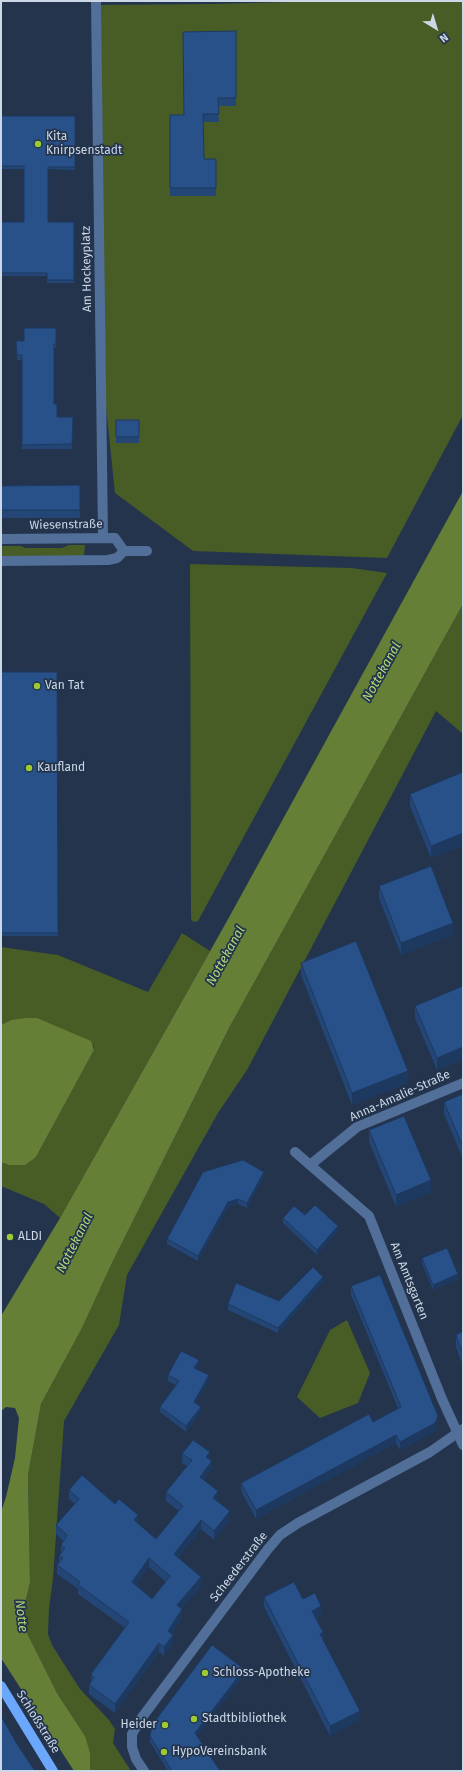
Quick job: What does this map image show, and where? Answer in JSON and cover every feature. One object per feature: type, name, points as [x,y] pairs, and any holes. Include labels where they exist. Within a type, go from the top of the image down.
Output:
[{"type":"main road","name":"Schloßstraße","points":[[1,1686],[53,1771]]},
{"type":"street","name":"Am Hockeyplatz","points":[[96,1],[103,537]]},
{"type":"street","name":"Wiesenstraße","points":[[1,539],[115,538],[124,551]]},
{"type":"street","points":[[1,561],[108,560],[116,558],[124,551],[147,552]]},
{"type":"street","name":"Anna-Amalie-Straße","points":[[310,1165],[357,1127],[463,1083]]},
{"type":"street","name":"Am Amtsgarten","points":[[295,1152],[369,1216],[460,1431],[463,1445]]},
{"type":"street","name":"Scheederstraße","points":[[144,1771],[136,1759],[132,1747],[132,1734],[140,1720],[268,1548],[280,1536],[298,1523],[430,1452],[460,1431]]},
{"type":"shaded area","points":[[332,1],[463,1],[463,415],[387,558],[193,551],[115,493],[106,407],[98,5]]},
{"type":"shaded area","points":[[69,545],[85,545],[84,556],[1,556],[1,546],[21,546],[25,548],[62,548]]},
{"type":"shaded area","points":[[190,564],[352,568],[387,573],[198,921],[194,922],[191,919]]},
{"type":"shaded area","points":[[463,604],[463,734],[436,711],[247,1070],[218,1113],[127,1275],[119,1325],[64,1421],[48,1634],[52,1645],[80,1689],[109,1720],[115,1729],[113,1743],[131,1771],[90,1771],[85,1736],[57,1693],[25,1629],[25,1604],[30,1582],[28,1475],[41,1404],[82,1328],[112,1263],[229,1028]]},
{"type":"shaded area","points":[[182,933],[210,951],[60,1218],[44,1204],[1,1186],[1,1162],[9,1165],[36,1157],[94,1050],[94,1046],[11,1020],[1,1025],[1,947],[58,955],[148,992]]},
{"type":"shaded area","points":[[347,1320],[370,1373],[358,1403],[320,1418],[297,1397],[330,1330]]},
{"type":"water","points":[[463,491],[463,604],[229,1028],[112,1263],[82,1328],[41,1404],[28,1475],[30,1582],[25,1604],[25,1629],[57,1693],[85,1736],[90,1753],[90,1771],[74,1771],[1,1658],[1,1512],[15,1458],[19,1418],[15,1408],[6,1407],[1,1411],[1,1316],[60,1218],[227,921]]},
{"type":"water","points":[[37,1018],[91,1041],[94,1050],[36,1157],[25,1165],[9,1165],[1,1162],[1,1025],[11,1020]]},
{"type":"building","points":[[236,31],[236,98],[218,98],[219,114],[203,114],[204,159],[216,159],[216,188],[170,188],[170,115],[184,115],[183,32]]},
{"type":"building","points":[[1,116],[75,116],[75,167],[48,167],[48,222],[74,222],[74,280],[47,280],[47,273],[1,273],[1,222],[24,222],[24,166],[1,166]]},
{"type":"building","points":[[24,328],[56,328],[56,344],[54,344],[54,404],[57,404],[57,417],[73,417],[72,444],[22,445],[22,355],[17,355],[16,341],[24,341]]},
{"type":"building","points":[[116,420],[139,420],[139,437],[116,437]]},
{"type":"building","points":[[80,485],[80,510],[1,510],[1,486]]},
{"type":"building","name":"Kaufland","points":[[1,672],[57,672],[58,933],[1,933]]},
{"type":"building","points":[[463,772],[463,833],[431,846],[410,794]]},
{"type":"building","points":[[431,866],[453,923],[401,943],[379,886]]},
{"type":"building","points":[[356,941],[408,1071],[352,1093],[301,963]]},
{"type":"building","points":[[463,986],[463,1047],[437,1058],[415,1006]]},
{"type":"building","points":[[463,1094],[463,1147],[444,1102]]},
{"type":"building","points":[[404,1116],[431,1180],[396,1195],[369,1130]]},
{"type":"building","points":[[243,1160],[264,1172],[247,1203],[238,1199],[228,1202],[198,1256],[167,1239],[203,1172]]},
{"type":"building","points":[[315,1205],[338,1226],[317,1250],[283,1218],[294,1206],[305,1215]]},
{"type":"building","points":[[447,1248],[458,1274],[433,1285],[422,1258]]},
{"type":"building","points":[[313,1267],[323,1277],[278,1328],[228,1304],[236,1283],[279,1301]]},
{"type":"building","points":[[380,1275],[438,1416],[435,1423],[400,1442],[396,1435],[256,1510],[241,1483],[369,1414],[373,1422],[401,1407],[351,1286]]},
{"type":"building","points":[[463,1331],[463,1354],[456,1335]]},
{"type":"building","points":[[181,1351],[199,1360],[194,1368],[209,1375],[194,1402],[201,1407],[186,1426],[160,1407],[179,1381],[168,1375]]},
{"type":"building","points":[[193,1440],[210,1452],[206,1457],[212,1461],[200,1477],[218,1491],[213,1498],[230,1511],[214,1531],[201,1520],[174,1554],[201,1577],[177,1605],[182,1609],[168,1631],[173,1635],[164,1647],[159,1643],[115,1704],[89,1685],[94,1677],[91,1674],[129,1622],[78,1585],[80,1582],[57,1565],[63,1558],[59,1556],[65,1548],[61,1545],[67,1535],[56,1525],[79,1499],[69,1490],[82,1475],[115,1504],[119,1499],[138,1515],[134,1520],[156,1539],[183,1506],[166,1492],[192,1460],[182,1454]],"holes":[[[149,1558],[170,1576],[152,1599],[132,1582]]]},
{"type":"building","points":[[294,1582],[303,1599],[315,1593],[321,1606],[312,1611],[323,1632],[320,1634],[360,1711],[330,1726],[264,1597]]},
{"type":"building","points":[[212,1645],[244,1669],[195,1733],[220,1771],[172,1771],[150,1736],[152,1725]]},
{"type":"building","points":[[1,1716],[17,1744],[35,1771],[1,1771]]},
{"type":"place","name":"Kita Knirpsenstadt","points":[[38,144]]},
{"type":"place","name":"Van Tat","points":[[37,686]]},
{"type":"place","name":"Kaufland","points":[[29,768]]},
{"type":"place","name":"ALDI","points":[[10,1237]]},
{"type":"place","name":"Schloss-Apotheke","points":[[205,1673]]},
{"type":"place","name":"Stadtbibliothek","points":[[194,1719]]},
{"type":"place","name":"Heider","points":[[165,1725]]},
{"type":"place","name":"HypoVereinsbank","points":[[164,1752]]},
{"type":"water label","name":"Nottekanal","points":[[382,672]]},
{"type":"water label","name":"Nottekanal","points":[[226,956]]},
{"type":"water label","name":"Nottekanal","points":[[75,1243]]},
{"type":"water label","name":"Notte","points":[[21,1616]]}]
